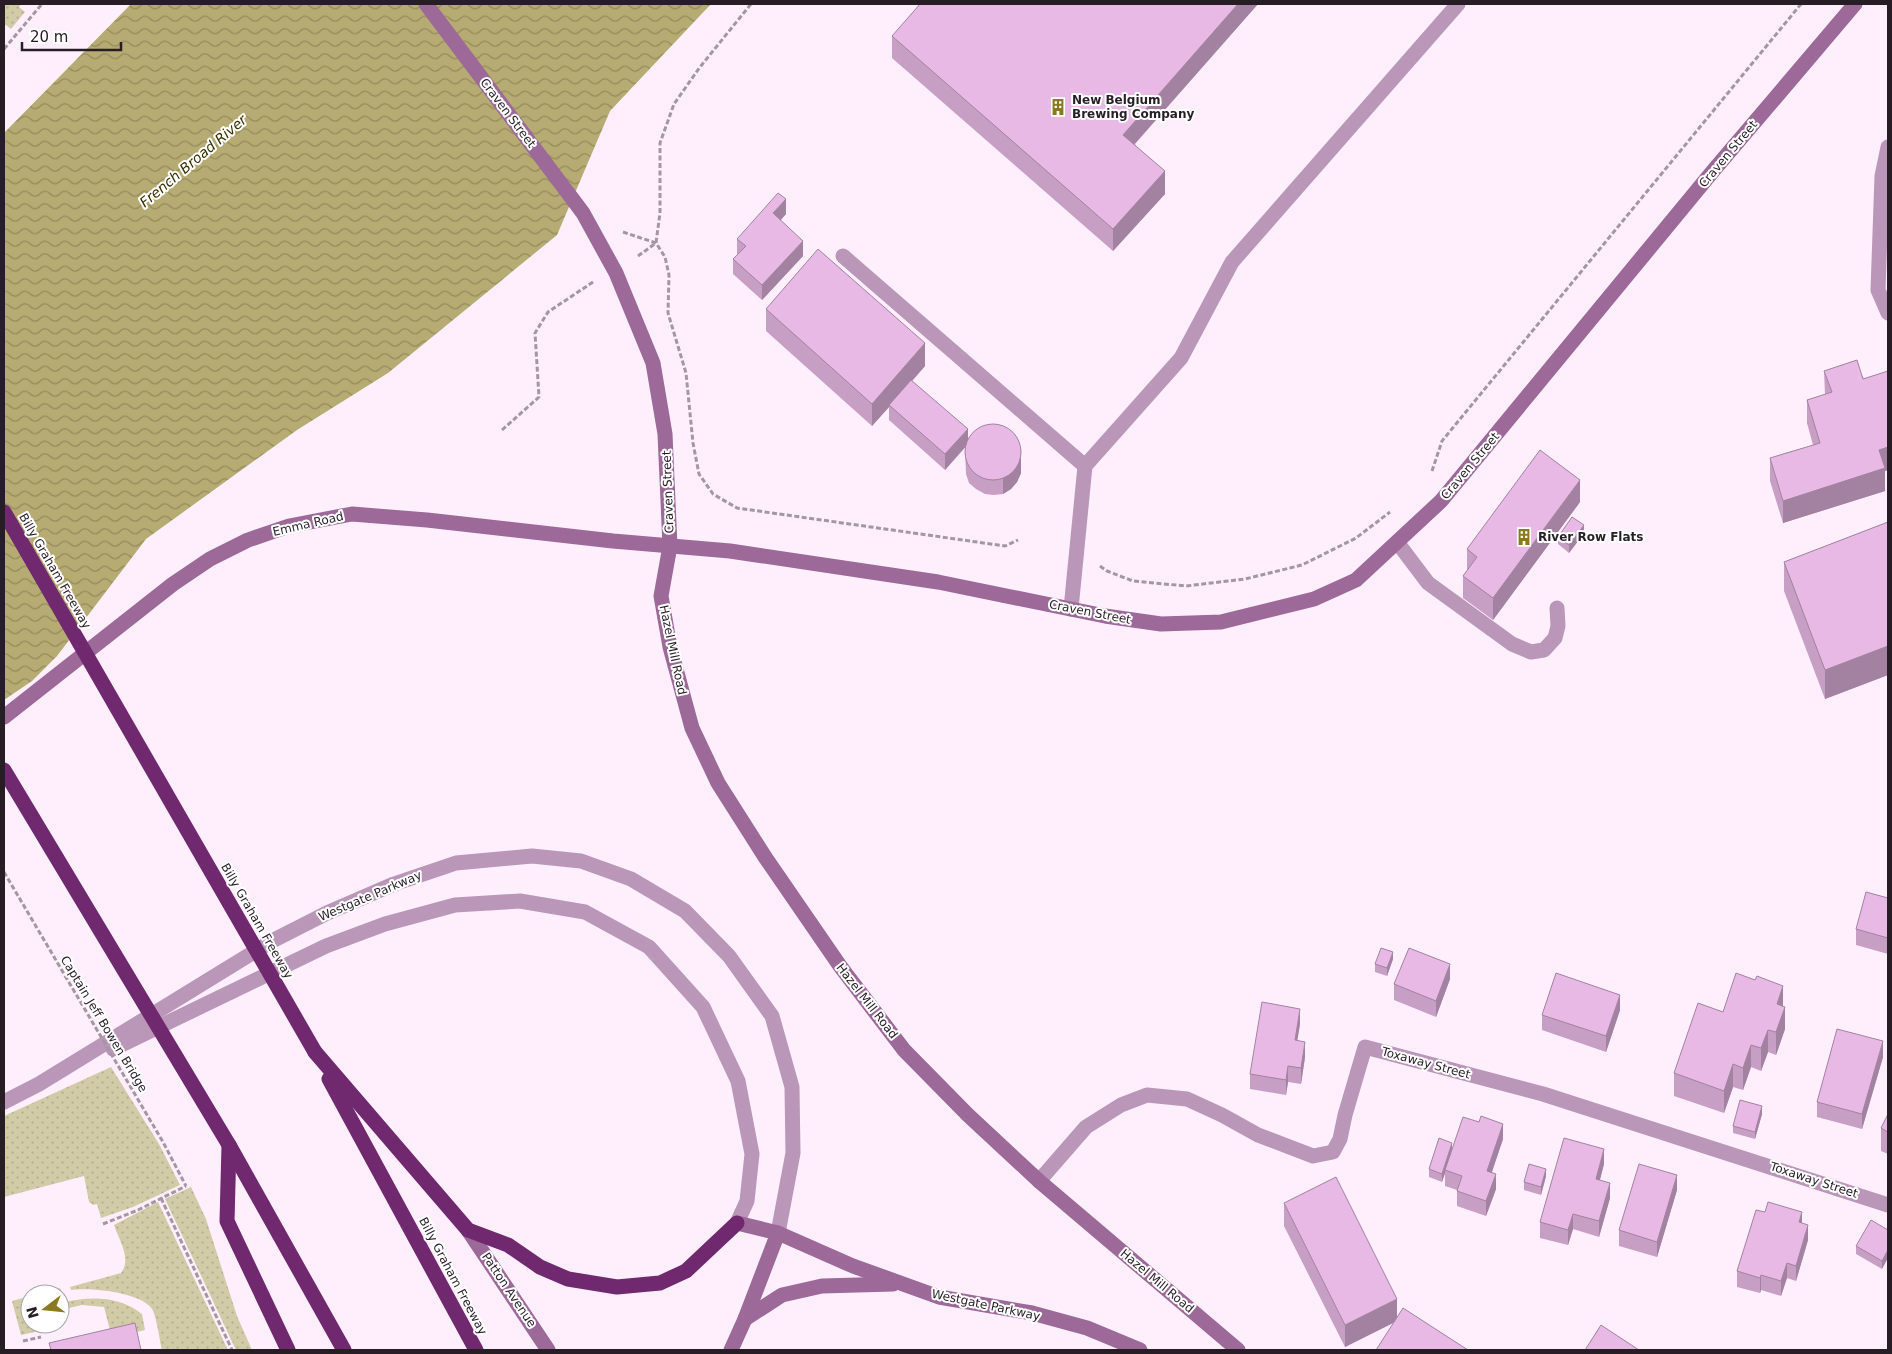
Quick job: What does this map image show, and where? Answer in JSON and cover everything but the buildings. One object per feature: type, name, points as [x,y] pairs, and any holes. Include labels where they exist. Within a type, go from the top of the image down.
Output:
[{"type":"highway","name":"Billy Graham Freeway","points":[[4,512],[315,1052],[476,1350]]},
{"type":"highway","points":[[4,770],[229,1145],[344,1350]]},
{"type":"highway","points":[[315,1052],[468,1230],[508,1245],[540,1267],[568,1279],[617,1287],[660,1283],[686,1271],[738,1223]]},
{"type":"highway","points":[[229,1145],[227,1221],[288,1350]]},
{"type":"street","name":"Craven Street","points":[[426,4],[583,213],[616,273],[653,362],[665,434],[670,546],[730,550],[843,566],[1161,624],[1221,622],[1314,600],[1356,580],[1441,501],[1707,178],[1855,4]]},
{"type":"street","points":[[1071,609],[1085,466],[1181,358],[1232,262],[1458,4]]},
{"type":"street","points":[[1888,147],[1882,176],[1878,290],[1888,313]]},
{"type":"street","points":[[843,256],[1085,466]]},
{"type":"street","name":"Emma Road","points":[[4,716],[173,584],[210,559],[248,540],[288,526],[352,514],[427,520],[670,546]]},
{"type":"street","points":[[1397,542],[1428,583],[1512,644],[1531,652],[1544,650],[1556,638],[1558,626],[1557,608]]},
{"type":"street","name":"Hazel Mill Road","points":[[670,546],[661,596],[670,647],[692,728],[718,783],[764,857],[840,966],[904,1050],[968,1115],[1039,1181],[1238,1350]]},
{"type":"street","name":"Westgate Parkway","points":[[4,1102],[39,1084],[272,940],[327,913],[394,884],[456,863],[532,856],[581,861],[631,879],[685,911],[729,956],[772,1016],[792,1087],[793,1154],[778,1233]]},
{"type":"street","points":[[39,1084],[326,946],[385,924],[455,905],[520,901],[585,912],[649,947],[703,1007],[738,1080],[752,1154],[747,1202],[738,1223]]},
{"type":"street","name":"Toxaway Street","points":[[1039,1181],[1086,1127],[1121,1105],[1147,1095],[1186,1099],[1258,1135],[1313,1156],[1333,1152],[1340,1139],[1366,1046],[1544,1094],[1888,1204]]},
{"type":"street","name":"Westgate Parkway","points":[[738,1223],[778,1233],[853,1266],[939,1297],[1032,1313],[1087,1328],[1140,1350]]},
{"type":"street","name":"Patton Avenue","points":[[468,1230],[548,1350]]},
{"type":"street","points":[[730,1350],[745,1319],[778,1233]]},
{"type":"street","points":[[745,1319],[782,1294],[822,1286],[901,1284]]},
{"type":"path","points":[[4,49],[42,4]]},
{"type":"path","points":[[751,4],[700,67],[674,104],[660,143],[660,213],[656,243],[665,257],[669,275],[668,313],[686,373],[693,443],[699,474],[713,494],[737,508],[1005,546],[1018,540]]},
{"type":"path","points":[[1431,472],[1442,441],[1801,4]]},
{"type":"path","points":[[638,256],[656,243]]},
{"type":"path","points":[[502,430],[539,397],[535,333],[548,312],[593,282]]},
{"type":"path","points":[[1094,561],[1107,572],[1133,581],[1186,586],[1245,579],[1302,565],[1356,538],[1394,508]]},
{"type":"path","name":"Captain Jeff Bowen Bridge","points":[[4,872],[163,1142],[186,1186],[161,1198]]},
{"type":"path","points":[[102,1224],[138,1210],[161,1198],[232,1350]]},
{"type":"path","points":[[23,1341],[41,1337]]},
{"type":"shaded area","points":[[4,4],[21,4],[19,7],[25,12],[11,29],[6,25],[4,26]]},
{"type":"shaded area","points":[[111,1067],[159,1144],[180,1185],[133,1207],[101,1218],[97,1204],[93,1205],[89,1202],[84,1176],[4,1197],[4,1116]]},
{"type":"shaded area","points":[[191,1187],[206,1219],[237,1316],[252,1350],[236,1350],[165,1199]]},
{"type":"shaded area","points":[[158,1202],[228,1350],[162,1350],[152,1309],[146,1303],[137,1298],[114,1292],[90,1289],[71,1290],[70,1287],[121,1273],[124,1268],[125,1256],[114,1225]]},
{"type":"shaded area","points":[[95,1298],[124,1304],[142,1314],[145,1330],[112,1338],[104,1307],[82,1305],[70,1308],[70,1301]]},
{"type":"shaded area","points":[[20,1299],[20,1331],[12,1301]]},
{"type":"water","name":"French Broad River","points":[[131,4],[711,4],[610,111],[557,235],[388,373],[297,430],[146,539],[57,656],[32,681],[4,700],[4,133]]},
{"type":"place","name":"New Belgium Brewing Company","points":[[1058,107]]},
{"type":"place","name":"River Row Flats","points":[[1524,537]]}]
